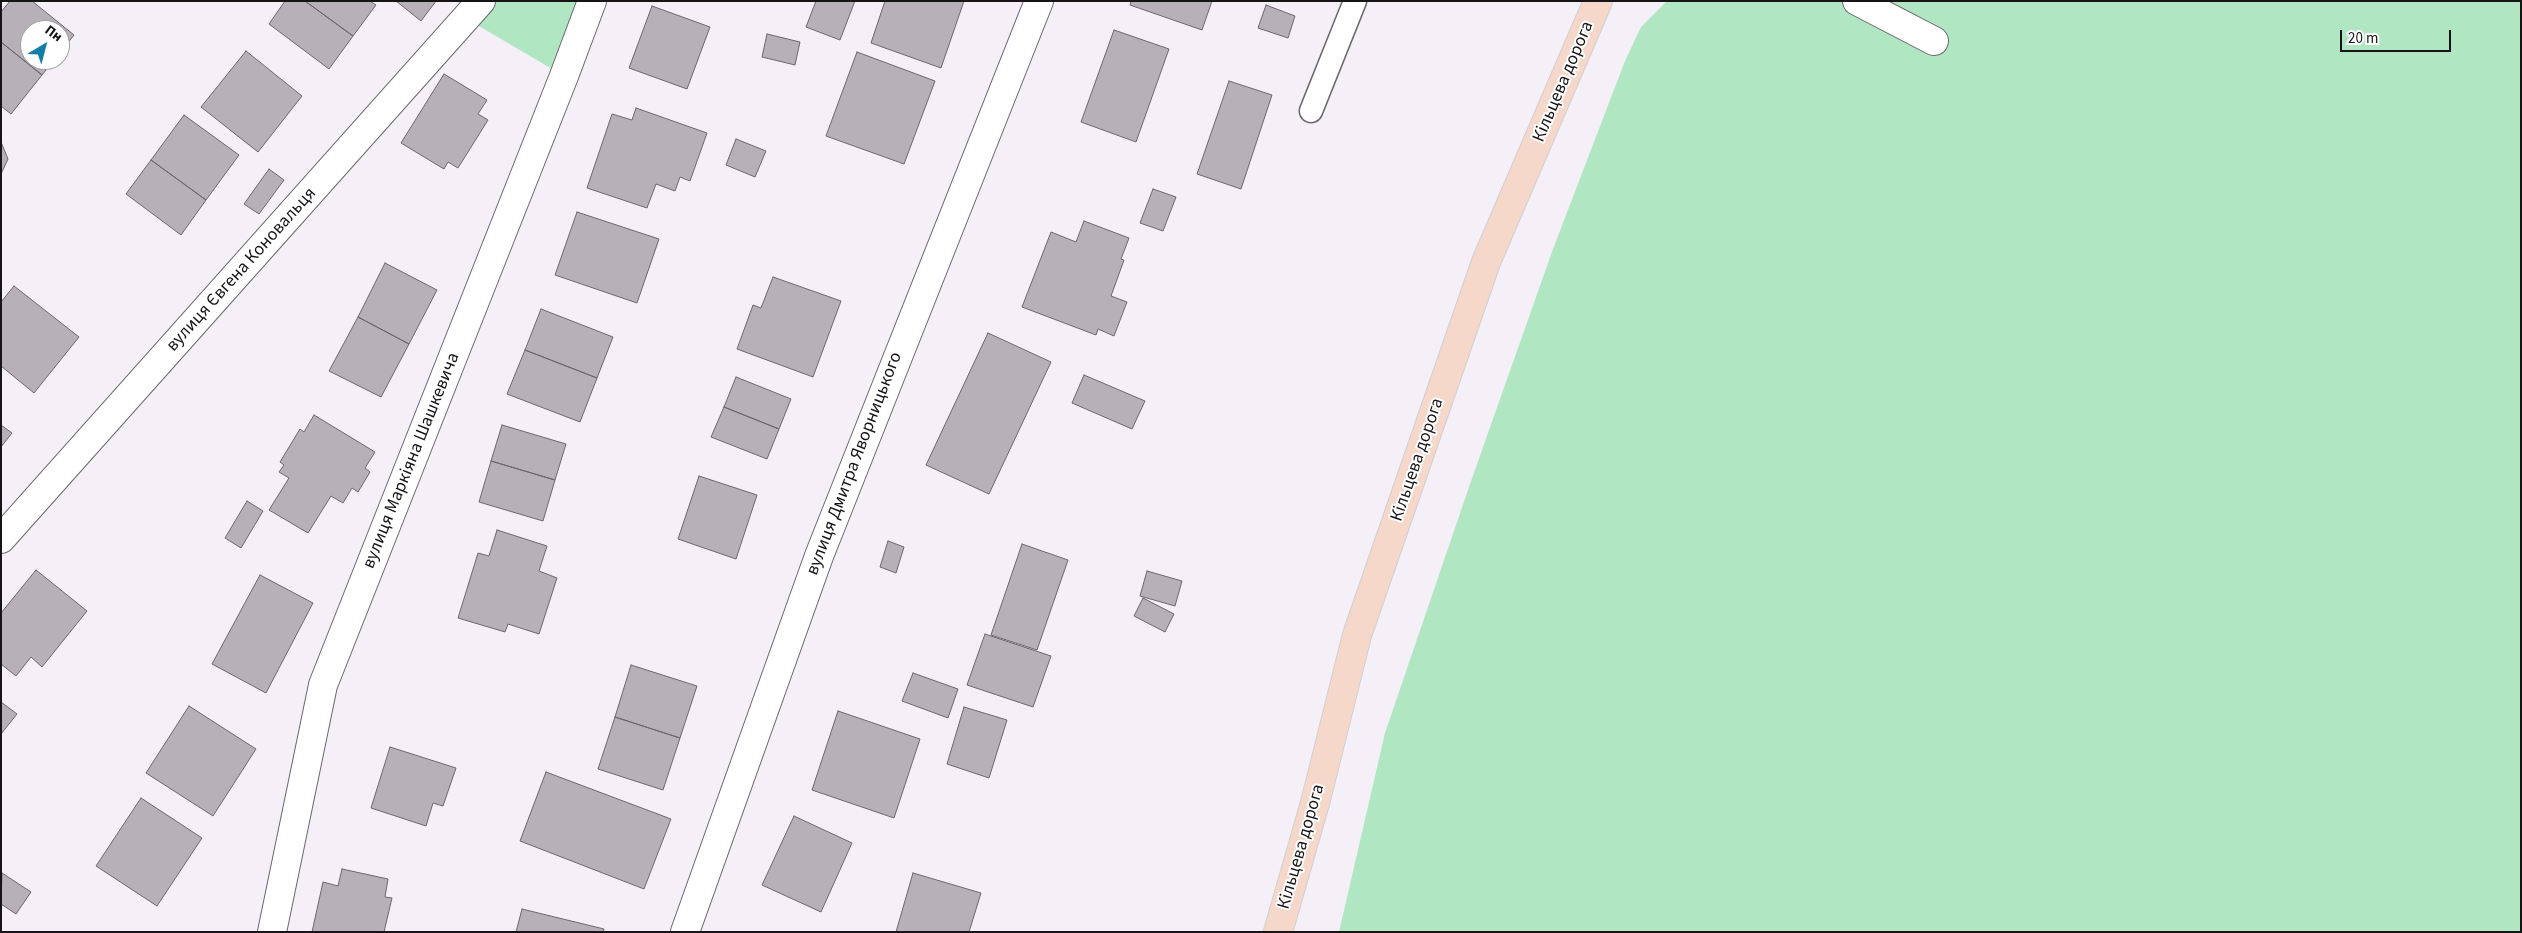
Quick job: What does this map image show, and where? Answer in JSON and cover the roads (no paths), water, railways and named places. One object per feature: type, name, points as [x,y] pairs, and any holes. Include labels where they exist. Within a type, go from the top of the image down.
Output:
[{"type":"highway","name":"Кільцева дорога","points":[[1278,932],[1315,803],[1357,635],[1486,262],[1598,1]]},
{"type":"street","name":"вулиця Євгена Коновальця","points":[[1,539],[481,1]]},
{"type":"street","name":"вулиця Маркіяна Шашкевича","points":[[272,932],[323,684],[592,1]]},
{"type":"street","name":"вулиця Дмитра Яворницького","points":[[685,932],[819,556],[1039,1]]},
{"type":"street","points":[[1857,1],[1934,41]]},
{"type":"lane","points":[[1311,111],[1355,1]]}]
